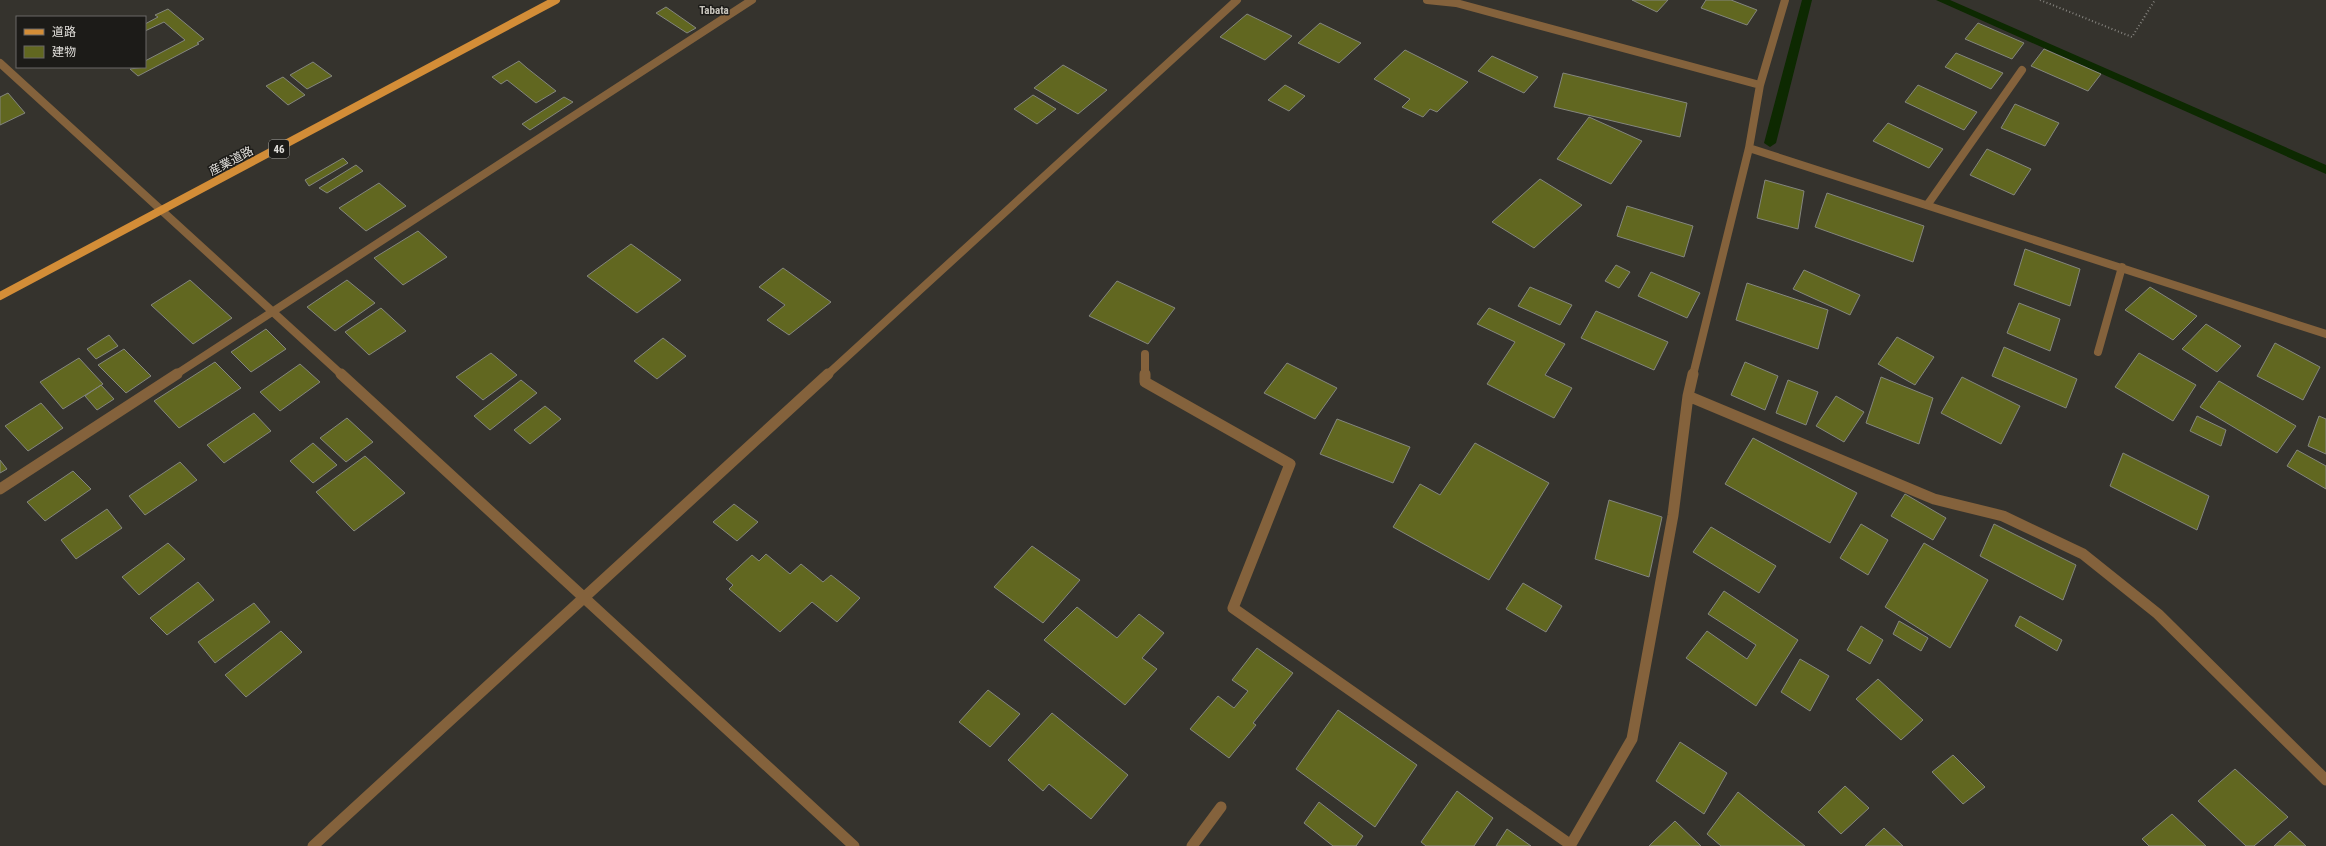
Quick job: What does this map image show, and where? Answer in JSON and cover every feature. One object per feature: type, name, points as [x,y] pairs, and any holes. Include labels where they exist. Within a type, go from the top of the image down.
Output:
[{"type":"main road","name":"産業道路","points":[[0,296],[556,0]]},
{"type":"street","points":[[0,489],[752,0]]},
{"type":"street","points":[[313,846],[1237,0]]},
{"type":"street","points":[[1427,0],[1456,3],[1760,85]]},
{"type":"street","points":[[1145,354],[1145,382],[1290,464],[1232,608],[1571,845],[1632,739],[1673,515],[1688,396],[1749,148],[1760,85],[1785,0]]},
{"type":"street","points":[[0,63],[163,210],[854,846]]},
{"type":"street","points":[[1928,204],[2022,70]]},
{"type":"street","points":[[1749,148],[1928,204],[2326,334]]},
{"type":"street","points":[[2098,352],[2122,267]]},
{"type":"street","points":[[1688,396],[1934,499],[2003,516],[2082,554],[2158,614],[2326,780]]},
{"type":"street","points":[[1192,846],[1221,807]]},
{"type":"path","points":[[2040,0],[2132,37],[2155,0]]},
{"type":"building","points":[[1632,0],[1668,0],[1657,12]]},
{"type":"building","points":[[1706,0],[1731,0],[1757,10],[1747,25],[1701,8]]},
{"type":"building","points":[[666,7],[696,28],[687,33],[656,13]]},
{"type":"building","points":[[168,9],[204,39],[197,43],[199,44],[138,76],[130,69],[146,68],[146,60],[185,40],[164,22],[146,31],[146,23],[158,17],[155,15]]},
{"type":"building","points":[[1247,14],[1292,36],[1265,60],[1220,37]]},
{"type":"building","points":[[1320,23],[1361,43],[1339,63],[1298,43]]},
{"type":"building","points":[[1978,23],[2024,43],[2012,59],[1965,39]]},
{"type":"building","points":[[2044,49],[2101,74],[2088,91],[2031,66]]},
{"type":"building","points":[[1405,50],[1468,82],[1437,112],[1430,109],[1423,117],[1402,107],[1410,99],[1374,79]]},
{"type":"building","points":[[1956,53],[2003,73],[1991,89],[1945,67]]},
{"type":"building","points":[[1492,56],[1538,77],[1524,93],[1478,71]]},
{"type":"building","points":[[519,61],[556,91],[536,103],[507,80],[501,84],[492,77]]},
{"type":"building","points":[[313,62],[332,76],[307,89],[290,75]]},
{"type":"building","points":[[1063,65],[1107,90],[1078,114],[1034,88]]},
{"type":"building","points":[[1563,73],[1687,103],[1680,137],[1554,107]]},
{"type":"building","points":[[283,77],[305,95],[288,105],[266,86]]},
{"type":"building","points":[[1285,85],[1305,96],[1289,111],[1268,100]]},
{"type":"building","points":[[1918,85],[1977,112],[1964,130],[1905,102]]},
{"type":"building","points":[[8,93],[25,113],[0,125],[0,97]]},
{"type":"building","points":[[1033,95],[1056,109],[1037,124],[1014,109]]},
{"type":"building","points":[[564,97],[573,102],[530,130],[522,124]]},
{"type":"building","points":[[2015,104],[2059,123],[2045,146],[2001,128]]},
{"type":"building","points":[[1589,117],[1642,141],[1611,184],[1557,159]]},
{"type":"building","points":[[1888,123],[1943,149],[1929,168],[1873,141]]},
{"type":"building","points":[[1987,149],[2031,169],[2014,195],[1970,175]]},
{"type":"building","points":[[343,158],[348,163],[309,186],[305,180]]},
{"type":"building","points":[[356,165],[363,171],[327,193],[319,188]]},
{"type":"building","points":[[1540,179],[1582,205],[1534,248],[1492,222]]},
{"type":"building","points":[[1765,180],[1804,191],[1798,229],[1757,218]]},
{"type":"building","points":[[379,183],[406,206],[366,231],[339,208]]},
{"type":"building","points":[[1827,193],[1924,226],[1913,262],[1815,227]]},
{"type":"building","points":[[1627,206],[1693,226],[1684,257],[1617,236]]},
{"type":"building","points":[[418,231],[447,257],[403,285],[374,258]]},
{"type":"building","points":[[631,244],[681,280],[637,313],[587,276]]},
{"type":"building","points":[[2025,249],[2080,269],[2070,306],[2014,285]]},
{"type":"building","points":[[1616,265],[1630,272],[1619,288],[1605,281]]},
{"type":"building","points":[[783,268],[831,302],[789,335],[767,320],[785,305],[759,287]]},
{"type":"building","points":[[1804,270],[1860,295],[1850,315],[1793,289]]},
{"type":"building","points":[[1651,272],[1700,293],[1687,318],[1638,296]]},
{"type":"building","points":[[190,280],[232,318],[193,344],[151,305]]},
{"type":"building","points":[[347,280],[375,303],[335,331],[307,307]]},
{"type":"building","points":[[1117,281],[1175,308],[1148,344],[1089,316]]},
{"type":"building","points":[[1747,283],[1828,310],[1818,349],[1736,320]]},
{"type":"building","points":[[1530,287],[1572,305],[1560,325],[1518,306]]},
{"type":"building","points":[[2150,287],[2197,316],[2173,340],[2125,310]]},
{"type":"building","points":[[2019,303],[2060,319],[2050,351],[2007,333]]},
{"type":"building","points":[[381,308],[406,331],[369,355],[345,332]]},
{"type":"building","points":[[1489,308],[1565,344],[1545,375],[1572,388],[1554,418],[1487,384],[1515,342],[1477,324]]},
{"type":"building","points":[[1596,311],[1668,342],[1654,370],[1581,338]]},
{"type":"building","points":[[2206,324],[2241,346],[2217,372],[2182,349]]},
{"type":"building","points":[[266,329],[286,349],[251,372],[231,352]]},
{"type":"building","points":[[109,335],[118,346],[96,359],[87,349]]},
{"type":"building","points":[[1897,337],[1934,357],[1915,385],[1878,364]]},
{"type":"building","points":[[663,338],[686,356],[657,379],[634,361]]},
{"type":"building","points":[[2275,343],[2320,367],[2303,400],[2257,376]]},
{"type":"building","points":[[2004,347],[2077,379],[2066,408],[1992,376]]},
{"type":"building","points":[[124,349],[151,376],[126,393],[98,365]]},
{"type":"building","points":[[491,353],[517,375],[483,400],[456,377]]},
{"type":"building","points":[[2139,353],[2196,385],[2173,421],[2115,387]]},
{"type":"building","points":[[79,358],[103,384],[63,409],[40,382]]},
{"type":"building","points":[[215,362],[241,388],[179,428],[154,401]]},
{"type":"building","points":[[1745,362],[1778,376],[1765,410],[1731,395]]},
{"type":"building","points":[[1287,363],[1337,388],[1315,419],[1264,393]]},
{"type":"building","points":[[300,364],[320,382],[280,411],[260,392]]},
{"type":"building","points":[[1881,377],[1933,398],[1919,444],[1866,423]]},
{"type":"building","points":[[1962,377],[2020,406],[2001,444],[1941,413]]},
{"type":"building","points":[[521,380],[537,393],[490,430],[474,416]]},
{"type":"building","points":[[1788,380],[1818,392],[1806,425],[1776,413]]},
{"type":"building","points":[[2219,381],[2296,426],[2277,453],[2200,407]]},
{"type":"building","points":[[101,385],[114,399],[97,410],[85,396]]},
{"type":"building","points":[[1836,396],[1864,412],[1844,442],[1816,426]]},
{"type":"building","points":[[41,403],[63,428],[28,451],[5,426]]},
{"type":"building","points":[[545,406],[561,419],[530,444],[514,430]]},
{"type":"building","points":[[254,413],[271,431],[224,463],[207,445]]},
{"type":"building","points":[[2197,416],[2226,430],[2221,446],[2190,431]]},
{"type":"building","points":[[2319,416],[2326,419],[2326,454],[2308,446]]},
{"type":"building","points":[[347,418],[373,442],[346,462],[320,438]]},
{"type":"building","points":[[1337,419],[1410,447],[1393,483],[1320,454]]},
{"type":"building","points":[[1753,438],[1857,493],[1830,543],[1725,484]]},
{"type":"building","points":[[313,443],[337,465],[313,483],[290,461]]},
{"type":"building","points":[[1475,443],[1549,483],[1489,580],[1393,527],[1420,484],[1440,495]]},
{"type":"building","points":[[2297,450],[2326,466],[2326,489],[2287,466]]},
{"type":"building","points":[[2123,453],[2209,496],[2197,530],[2110,486]]},
{"type":"building","points":[[365,456],[405,493],[354,531],[316,492]]},
{"type":"building","points":[[0,460],[7,469],[0,473]]},
{"type":"building","points":[[180,462],[197,480],[145,515],[129,496]]},
{"type":"building","points":[[73,471],[91,489],[45,521],[27,502]]},
{"type":"building","points":[[1905,494],[1946,518],[1933,540],[1891,516]]},
{"type":"building","points":[[1609,500],[1662,517],[1649,577],[1595,559]]},
{"type":"building","points":[[734,504],[758,522],[737,541],[713,522]]},
{"type":"building","points":[[107,509],[122,528],[76,559],[61,540]]},
{"type":"building","points":[[1861,524],[1888,540],[1868,575],[1840,558]]},
{"type":"building","points":[[1994,524],[2076,565],[2063,600],[1980,556]]},
{"type":"building","points":[[1711,527],[1776,566],[1759,593],[1693,552]]},
{"type":"building","points":[[168,543],[185,559],[139,595],[122,577]]},
{"type":"building","points":[[1924,543],[1988,580],[1950,648],[1885,607]]},
{"type":"building","points":[[1032,546],[1080,580],[1043,623],[994,587]]},
{"type":"building","points":[[766,554],[790,574],[801,564],[823,582],[831,575],[860,598],[837,622],[812,602],[780,632],[729,589],[733,585],[726,579],[752,555],[759,561]]},
{"type":"building","points":[[198,582],[214,600],[167,635],[150,618]]},
{"type":"building","points":[[1523,583],[1562,606],[1546,632],[1506,609]]},
{"type":"building","points":[[1724,591],[1798,640],[1756,706],[1686,658],[1707,631],[1747,659],[1756,645],[1708,614]]},
{"type":"building","points":[[254,603],[270,622],[215,663],[198,642]]},
{"type":"building","points":[[1077,607],[1117,638],[1139,614],[1164,633],[1142,658],[1157,669],[1125,705],[1044,640]]},
{"type":"building","points":[[2020,616],[2062,640],[2057,651],[2015,626]]},
{"type":"building","points":[[1899,621],[1928,638],[1921,651],[1893,634]]},
{"type":"building","points":[[1861,626],[1883,640],[1870,664],[1847,650]]},
{"type":"building","points":[[281,631],[302,652],[246,697],[225,675]]},
{"type":"building","points":[[1257,648],[1293,673],[1253,723],[1256,725],[1229,758],[1190,729],[1218,696],[1234,708],[1248,691],[1232,680]]},
{"type":"building","points":[[1800,659],[1829,676],[1810,711],[1781,692]]},
{"type":"building","points":[[1878,679],[1923,720],[1901,740],[1856,699]]},
{"type":"building","points":[[988,690],[1020,714],[990,747],[959,722]]},
{"type":"building","points":[[1338,710],[1417,765],[1375,827],[1296,769]]},
{"type":"building","points":[[1052,713],[1128,775],[1091,819],[1049,784],[1043,791],[1008,760]]},
{"type":"building","points":[[1680,742],[1727,773],[1704,814],[1656,781]]},
{"type":"building","points":[[1953,755],[1985,787],[1963,804],[1932,772]]},
{"type":"building","points":[[2235,769],[2288,817],[2254,846],[2246,846],[2198,801]]},
{"type":"building","points":[[1845,786],[1869,808],[1841,834],[1818,812]]},
{"type":"building","points":[[1457,791],[1493,818],[1474,846],[1426,846],[1421,842]]},
{"type":"building","points":[[1738,792],[1805,846],[1721,846],[1707,834]]},
{"type":"building","points":[[1319,802],[1363,836],[1356,846],[1333,846],[1304,823]]},
{"type":"building","points":[[2172,814],[2206,846],[2149,846],[2142,839]]},
{"type":"building","points":[[1675,821],[1701,846],[1649,846]]},
{"type":"building","points":[[1884,828],[1903,846],[1865,846]]},
{"type":"building","points":[[1507,829],[1531,846],[1496,846]]},
{"type":"building","points":[[2290,831],[2306,846],[2274,846]]},
{"type":"waterway","points":[[1770,143],[1807,0]]},
{"type":"waterway","points":[[1941,0],[2326,170]]},
{"type":"district","name":"Tabata","points":[[714,10]]}]
